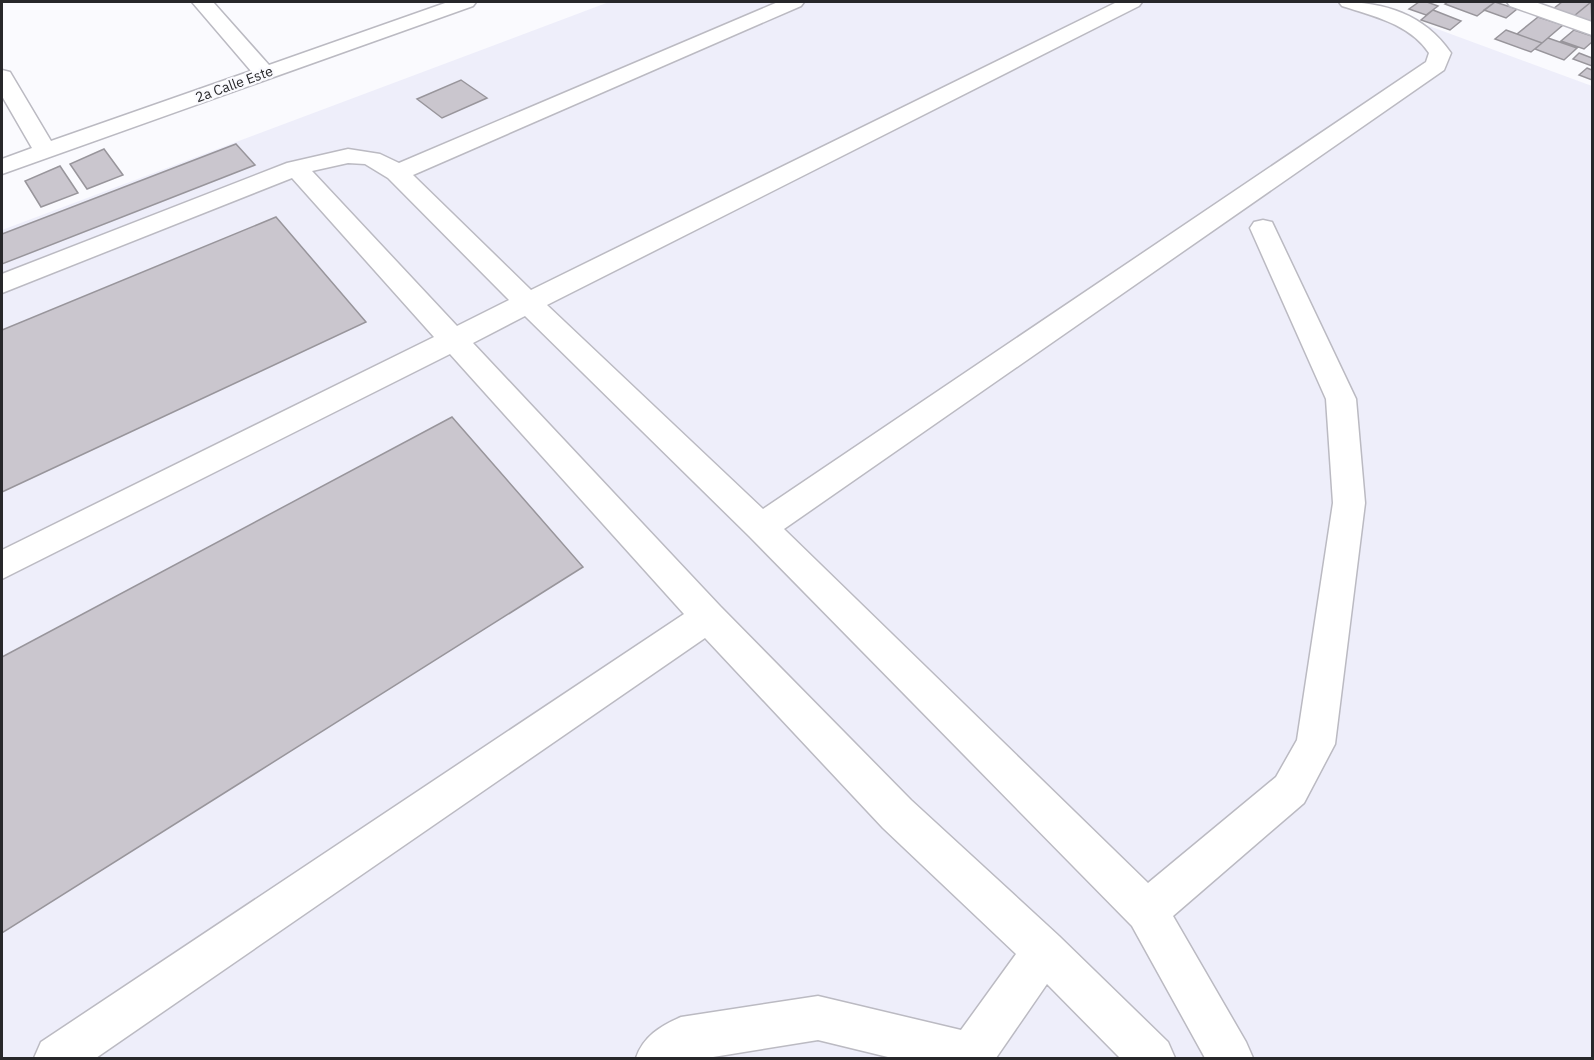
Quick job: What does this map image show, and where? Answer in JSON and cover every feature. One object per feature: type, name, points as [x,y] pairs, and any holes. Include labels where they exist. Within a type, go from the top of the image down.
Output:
[{"type":"street","points":[[202,2],[265,73]]},
{"type":"street","name":"2a Calle Este","points":[[2,167],[265,73],[434,6],[466,2]]},
{"type":"street","points":[[397,172],[794,2]]},
{"type":"street","points":[[2,565],[1132,2]]},
{"type":"street","points":[[761,526],[1436,65],[1440,52],[1433,39],[1413,27],[1349,2]]},
{"type":"street","points":[[1517,2],[1593,29]]},
{"type":"street","points":[[2,77],[45,151]]},
{"type":"street","points":[[2,284],[296,168],[358,154],[381,159],[761,526],[1147,911],[1230,1059]]},
{"type":"street","points":[[296,168],[708,617],[897,813],[1044,951],[1152,1059]]},
{"type":"street","points":[[1147,911],[1290,790],[1316,744],[1349,503],[1341,399],[1263,228]]},
{"type":"street","points":[[57,1059],[708,617]]},
{"type":"street","points":[[658,1059],[681,1040],[818,1018],[970,1057],[1044,951]]},
{"type":"shaded area","points":[[609,2],[1364,2],[1592,86],[1592,1058],[2,1058],[2,230]]},
{"type":"building","points":[[1419,2],[1438,6],[1426,15],[1409,9]]},
{"type":"building","points":[[1448,2],[1495,2],[1477,16],[1445,4]]},
{"type":"building","points":[[1495,2],[1517,9],[1506,18],[1484,10]]},
{"type":"building","points":[[1562,2],[1591,2],[1574,16],[1553,9]]},
{"type":"building","points":[[1591,2],[1592,23],[1574,16]]},
{"type":"building","points":[[1433,10],[1461,21],[1450,30],[1421,20]]},
{"type":"building","points":[[1538,17],[1563,25],[1542,43],[1517,34]]},
{"type":"building","points":[[1506,30],[1542,43],[1531,52],[1495,39]]},
{"type":"building","points":[[1574,30],[1592,36],[1592,42],[1584,49],[1561,41]]},
{"type":"building","points":[[1548,38],[1577,48],[1564,60],[1535,49]]},
{"type":"building","points":[[1579,53],[1592,58],[1592,66],[1573,59]]},
{"type":"building","points":[[1587,68],[1592,70],[1592,80],[1579,75]]},
{"type":"building","points":[[461,80],[487,98],[442,118],[417,99]]},
{"type":"building","points":[[236,144],[255,165],[2,264],[2,234]]},
{"type":"building","points":[[104,149],[123,175],[87,189],[70,164]]},
{"type":"building","points":[[60,166],[78,193],[41,207],[25,181]]},
{"type":"building","points":[[276,217],[366,322],[2,492],[2,330]]},
{"type":"building","points":[[452,417],[583,567],[2,933],[2,657]]}]
